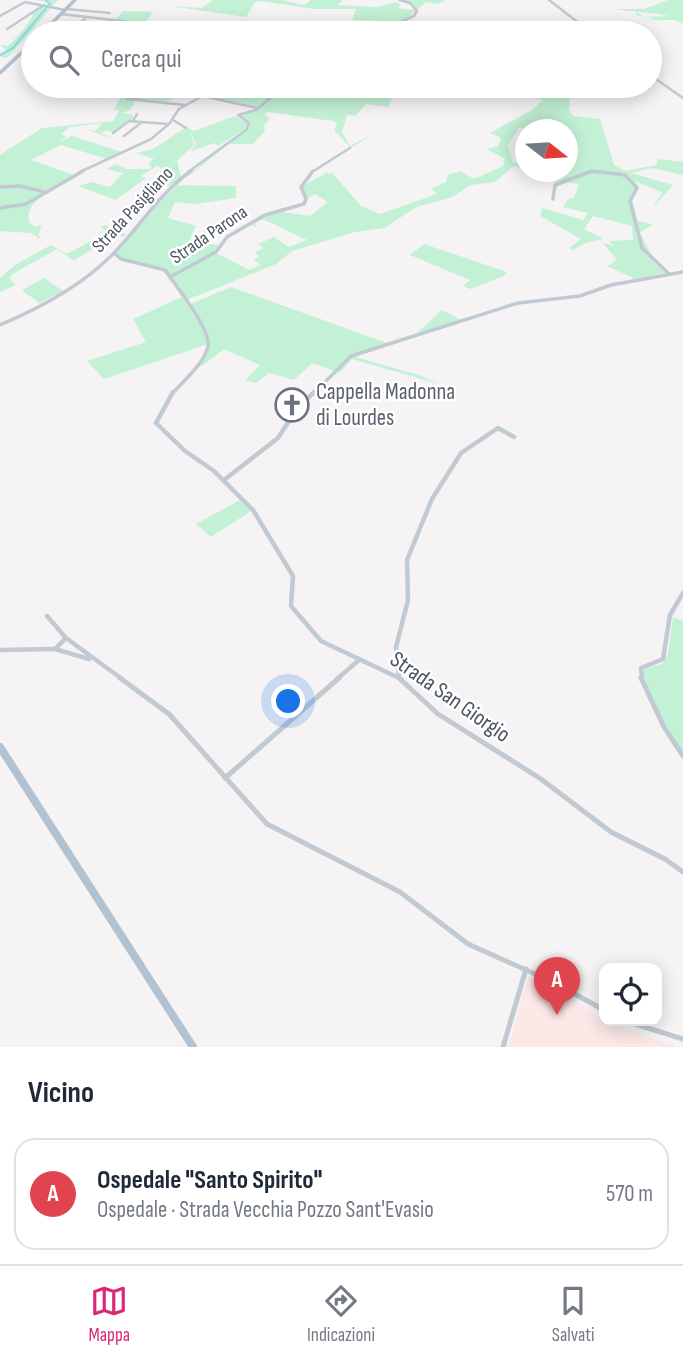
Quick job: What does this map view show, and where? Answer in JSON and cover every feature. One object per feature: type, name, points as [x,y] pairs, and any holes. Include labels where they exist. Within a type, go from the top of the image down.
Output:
[{"type":"main road","points":[[54,21],[75,0]]},
{"type":"main road","points":[[0,73],[21,54]]},
{"type":"main road","points":[[0,747],[192,1047]]},
{"type":"street","points":[[400,0],[410,3],[417,11],[414,16],[403,21]]},
{"type":"street","points":[[549,0],[576,21]]},
{"type":"street","points":[[0,16],[25,2],[66,10],[110,13]]},
{"type":"street","points":[[8,29],[44,5]]},
{"type":"street","points":[[61,14],[122,21]]},
{"type":"street","points":[[82,21],[86,18]]},
{"type":"street","points":[[662,83],[683,98]]},
{"type":"street","points":[[0,208],[26,204],[93,166],[146,142],[173,120],[178,110],[198,98]]},
{"type":"street","points":[[215,98],[257,108],[269,98]]},
{"type":"street","points":[[127,99],[186,105]]},
{"type":"street","name":"Strada Pasigliano","points":[[0,325],[76,285],[108,259],[147,212],[182,177],[246,130],[248,123],[238,115],[257,108]]},
{"type":"street","points":[[133,121],[137,114]]},
{"type":"street","points":[[159,124],[163,119]]},
{"type":"street","points":[[173,120],[186,128]]},
{"type":"street","points":[[113,133],[129,121],[169,124]]},
{"type":"street","points":[[124,136],[142,122]]},
{"type":"street","name":"Strada Parona","points":[[170,277],[216,252],[227,237],[264,215],[304,204],[306,199],[301,187],[314,169],[350,148]]},
{"type":"street","points":[[553,199],[555,185],[562,180],[578,179],[592,172],[625,175],[637,188],[630,201],[640,244],[670,274]]},
{"type":"street","points":[[0,187],[20,186],[46,192]]},
{"type":"street","points":[[114,253],[118,258]]},
{"type":"street","points":[[108,259],[118,258],[160,267],[170,277]]},
{"type":"street","points":[[224,480],[278,438],[292,415],[351,356],[518,303],[580,296],[611,285],[683,272]]},
{"type":"street","name":"Strada San Giorgio","points":[[170,277],[205,330],[209,344],[203,358],[165,403],[156,423],[185,451],[224,480],[253,510],[263,531],[291,571],[294,582],[290,599],[298,616],[321,641],[400,678],[438,714],[548,784],[611,832],[665,859],[683,872]]},
{"type":"street","points":[[400,678],[397,647],[408,600],[407,560],[432,499],[461,453],[469,446],[493,434],[498,426],[513,437]]},
{"type":"street","points":[[683,593],[670,615],[663,659],[656,665],[644,666],[640,675],[664,727],[683,756]]},
{"type":"street","points":[[47,616],[65,638],[169,714],[267,824],[400,892],[468,944],[526,969],[599,1007]]},
{"type":"street","points":[[55,649],[65,638]]},
{"type":"street","points":[[0,650],[55,649],[97,663]]},
{"type":"street","points":[[225,778],[364,661]]},
{"type":"street","points":[[503,1047],[526,969]]},
{"type":"street","points":[[642,1026],[683,1039]]},
{"type":"shaded area","points":[[528,977],[561,993],[599,1018],[599,1026],[618,1026],[677,1047],[508,1047]]},
{"type":"green space","points":[[36,0],[58,0],[40,21],[29,21],[34,11],[50,3]]},
{"type":"green space","points":[[213,0],[282,0],[304,5],[311,0],[343,0],[338,5],[376,7],[397,2],[401,5],[398,8],[414,10],[410,3],[401,0],[445,0],[438,4],[426,2],[404,21],[352,20],[356,9],[314,9],[261,1],[255,2],[246,17],[170,6],[202,8]]},
{"type":"green space","points":[[668,0],[683,0],[683,24],[675,20],[639,20],[655,19],[644,17],[669,16],[615,9],[644,9]]},
{"type":"green space","points":[[124,11],[153,12],[146,21],[119,21],[100,18],[115,19]]},
{"type":"green space","points":[[21,32],[21,42],[10,55],[5,58],[0,56],[6,50],[0,45],[8,46]]},
{"type":"green space","points":[[120,98],[175,98],[165,102],[136,100],[130,110],[122,113],[133,115],[133,121],[128,120],[113,132],[106,130],[101,133],[117,140],[85,129],[95,131],[103,123],[70,127],[61,134],[66,137],[56,143],[72,136],[122,152],[107,159],[61,145],[31,160],[74,175],[47,190],[18,185],[44,192],[18,207],[48,192],[33,204],[29,211],[29,222],[35,227],[42,225],[38,235],[42,240],[31,233],[0,231],[0,155],[42,128],[113,121],[119,111],[114,110]]},
{"type":"green space","points":[[218,98],[269,98],[258,107]]},
{"type":"green space","points":[[270,98],[392,99],[388,107],[366,104],[355,116],[347,115],[342,132],[350,146],[373,134],[351,148],[334,130],[337,124],[333,121],[268,112],[265,114],[270,119],[264,125],[265,131],[253,144],[229,144],[184,179],[210,158],[246,131],[249,123],[240,114],[253,112]]},
{"type":"green space","points":[[538,98],[570,98],[569,110],[573,116],[600,119],[614,165],[625,171],[656,165],[658,159],[683,162],[683,175],[652,168],[631,173],[673,185],[654,204],[663,193],[635,181],[639,187],[632,199],[638,221],[653,225],[640,232],[650,253],[646,255],[665,273],[635,279],[607,266],[617,260],[603,243],[615,246],[608,241],[633,240],[632,226],[593,216],[584,229],[603,239],[585,243],[573,250],[569,248],[581,239],[540,216],[542,208],[583,220],[588,213],[563,207],[568,199],[574,198],[579,184],[561,182],[578,182],[578,119],[516,119],[543,100]]},
{"type":"green space","points":[[235,116],[247,123],[245,129],[218,146],[215,143],[191,151],[196,144],[190,131],[194,145],[177,161],[181,177],[170,186],[155,181],[169,171],[157,166],[141,176],[146,178],[116,200],[78,186],[92,182],[110,187],[123,173],[107,169],[115,164],[127,169],[149,169],[152,167],[148,164],[154,159],[136,153],[153,149],[185,128],[190,130],[183,125],[194,131]]},
{"type":"green space","points":[[515,119],[515,134],[508,145],[515,166],[495,182],[471,185],[452,197],[417,207],[384,228],[355,232],[292,251],[276,264],[187,300],[165,269],[121,258],[115,253],[178,185],[236,186],[236,198],[195,204],[175,202],[168,218],[196,226],[189,241],[219,245],[214,252],[249,270],[261,265],[254,260],[259,257],[255,252],[264,248],[258,244],[274,237],[289,247],[307,240],[263,219],[255,223],[256,227],[250,225],[274,211],[310,216],[328,202],[315,194],[306,199],[301,187],[326,173],[333,174],[361,206],[380,214],[437,194],[431,189],[446,182],[448,175],[460,171],[474,179],[503,166],[505,159],[487,149],[498,146],[501,138],[490,133]]},
{"type":"green space","points":[[105,225],[126,234],[124,237],[117,235],[74,260],[82,266],[57,249],[14,273],[9,278],[16,285],[0,292],[0,278],[15,265],[51,245],[67,254],[107,232],[101,227]]},
{"type":"green space","points":[[424,244],[507,272],[504,276],[470,289],[463,286],[470,280],[410,255]]},
{"type":"green space","points":[[44,278],[63,291],[39,303],[22,290]]},
{"type":"green space","points":[[231,287],[387,343],[417,333],[442,310],[463,321],[355,357],[419,375],[439,384],[352,359],[340,373],[312,363],[294,380],[269,373],[256,383],[245,380],[260,365],[224,349],[200,365],[206,356],[209,341],[190,304]]},
{"type":"green space","points":[[182,297],[204,330],[208,344],[104,379],[87,361],[146,342],[133,319]]},
{"type":"green space","points":[[240,500],[251,511],[211,537],[196,524]]},
{"type":"green space","points":[[673,617],[683,621],[683,753],[657,712],[644,677],[644,668],[662,664],[668,654]]},
{"type":"waterway","points":[[46,0],[50,5]]},
{"type":"waterway","points":[[35,21],[47,7]]},
{"type":"waterway","points":[[0,55],[13,48],[21,38]]},
{"type":"place","name":"Cappella Madonna di Lourdes","points":[[292,405]]},
{"type":"place","name":"Ospedale \"Santo Spirito\"","points":[[557,1015]]}]
